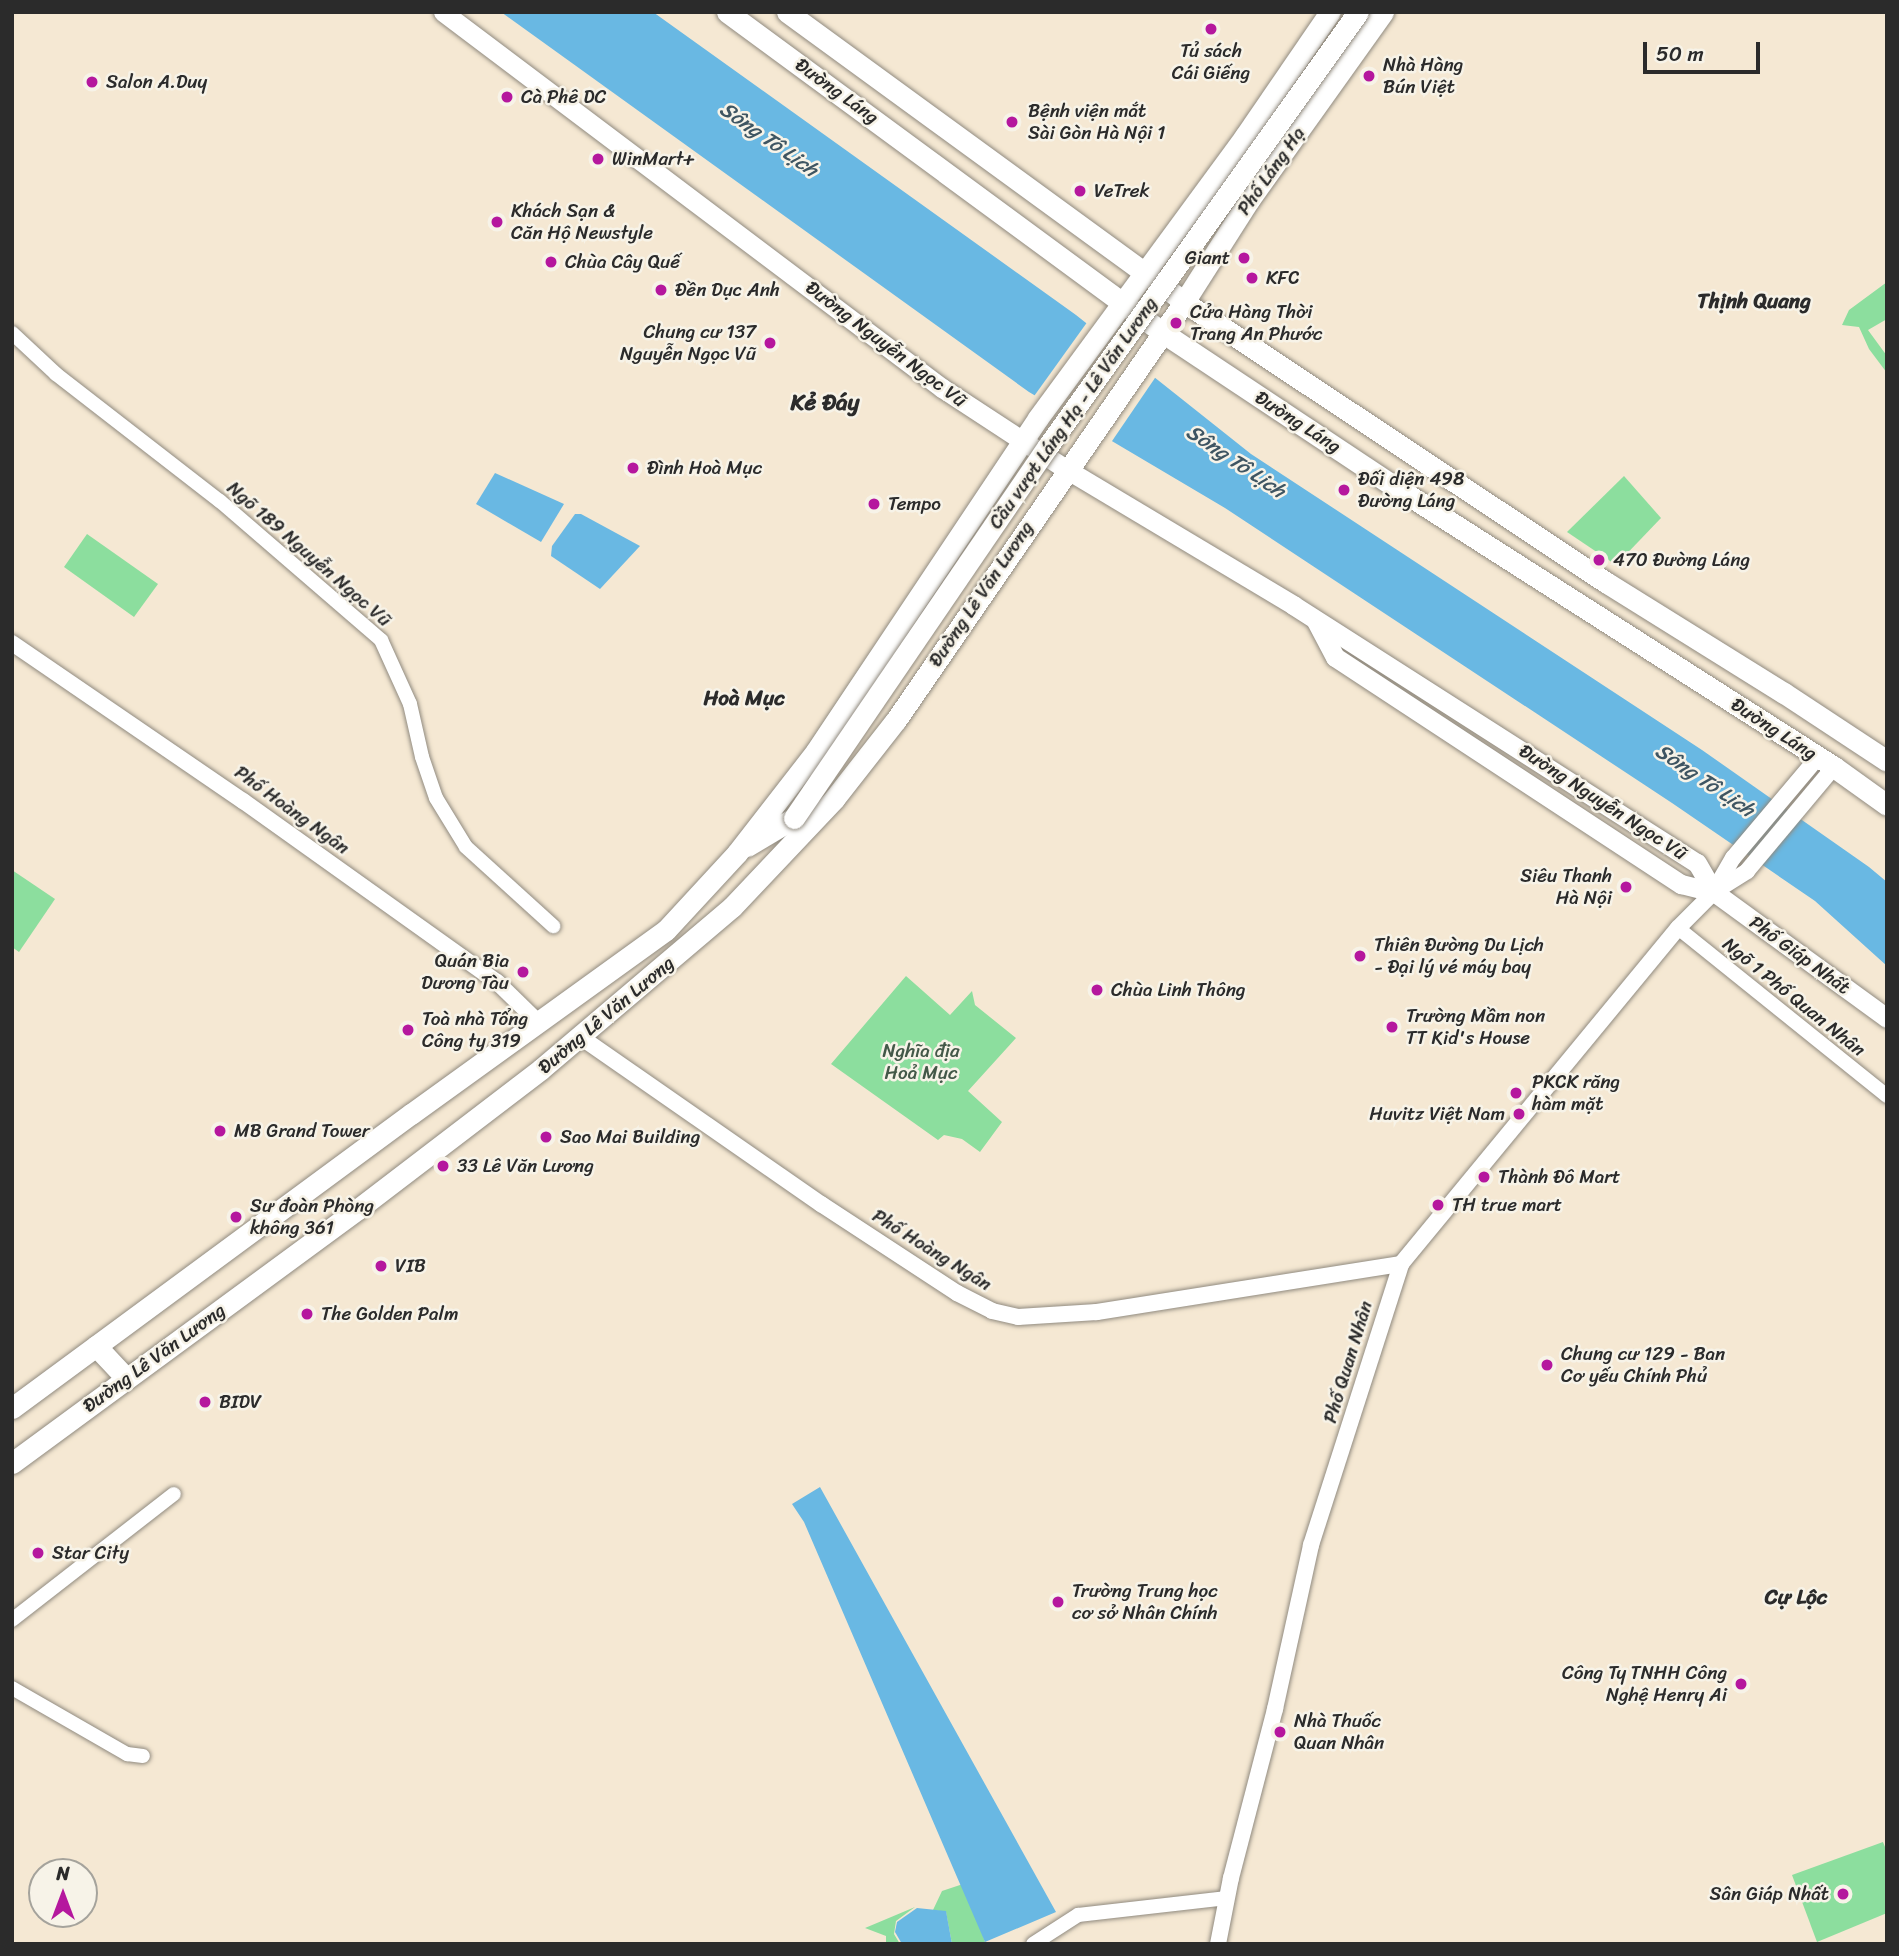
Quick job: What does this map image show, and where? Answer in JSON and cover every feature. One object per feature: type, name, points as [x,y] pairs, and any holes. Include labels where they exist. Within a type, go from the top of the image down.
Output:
[{"type":"main road","name":"Đường Nguyễn Ngọc Vũ","points":[[443,12],[942,388],[1066,469],[1315,620],[1697,863],[1714,892]]},
{"type":"main road","name":"Đường Láng","points":[[727,12],[1162,332],[1394,486],[1653,650],[1819,765],[1887,805]]},
{"type":"main road","name":"Đường Láng","points":[[787,12],[1184,302],[1671,623],[1887,761]]},
{"type":"main road","points":[[1122,303],[1330,12]]},
{"type":"main road","name":"Cầu vượt Láng Hạ - Lê Văn Lương","points":[[764,873],[794,818],[1048,446],[1358,12]]},
{"type":"main road","name":"Phố Láng Hạ","points":[[1162,332],[1249,200],[1383,12]]},
{"type":"main road","points":[[1216,175],[1249,200]]},
{"type":"main road","name":"Đường Lê Văn Lương","points":[[12,1408],[666,930],[737,853],[816,751],[1038,418],[1122,303]]},
{"type":"main road","name":"Đường Lê Văn Lương","points":[[12,1463],[349,1215],[579,1036],[695,941],[834,799],[890,728],[1162,332]]},
{"type":"main road","points":[[964,529],[1005,557]]},
{"type":"main road","name":"Đường Nguyễn Ngọc Vũ","points":[[1315,620],[1335,657],[1681,884],[1714,892]]},
{"type":"main road","points":[[1653,650],[1671,623]]},
{"type":"main road","name":"Cầu vượt Láng Hạ - Lê Văn Lương","points":[[737,853],[794,818]]},
{"type":"main road","name":"Phố Giáp Nhất","points":[[1714,892],[1887,1018]]},
{"type":"main road","points":[[96,1346],[126,1378]]},
{"type":"street","name":"Ngõ 189 Nguyễn Ngọc Vũ","points":[[12,333],[56,374],[219,501],[381,640],[410,704],[422,757],[436,798],[466,847],[553,926]]},
{"type":"street","name":"Phố Hoàng Ngân","points":[[12,643],[243,801],[487,975],[538,1022]]},
{"type":"street","name":"Phố Quan Nhân","points":[[1714,892],[1733,858],[1819,765]]},
{"type":"street","name":"Phố Quan Nhân","points":[[1218,1944],[1227,1898],[1276,1709],[1311,1545],[1401,1264],[1678,928],[1714,892],[1747,871],[1820,784],[1819,765]]},
{"type":"street","name":"Ngõ 1 Phố Quan Nhân","points":[[1678,928],[1887,1096]]},
{"type":"street","name":"Phố Hoàng Ngân","points":[[579,1036],[821,1205],[946,1286],[992,1311],[1018,1317],[1097,1312],[1401,1264]]},
{"type":"street","points":[[12,1620],[174,1494]]},
{"type":"street","points":[[12,1688],[127,1754],[143,1756]]},
{"type":"street","points":[[1033,1944],[1078,1915],[1227,1898]]},
{"type":"green space","points":[[1887,282],[1887,319],[1868,330],[1887,356],[1887,373],[1869,349],[1859,327],[1842,325],[1849,310]]},
{"type":"green space","points":[[1624,476],[1661,518],[1616,565],[1567,532]]},
{"type":"green space","points":[[87,534],[158,584],[134,617],[64,567]]},
{"type":"green space","points":[[12,870],[55,899],[19,952],[12,947]]},
{"type":"green space","name":"Nghĩa địa Hoả Mục","points":[[906,976],[950,1015],[972,991],[975,1005],[1016,1038],[968,1091],[1002,1122],[980,1152],[962,1139],[944,1135],[938,1140],[831,1064]]},
{"type":"green space","name":"Sân Giáp Nhất","points":[[1883,1842],[1887,1852],[1887,1913],[1817,1942],[1792,1875]]},
{"type":"green space","points":[[966,1883],[986,1944],[952,1944],[946,1912],[933,1910],[942,1891]]},
{"type":"green space","points":[[915,1907],[896,1921],[894,1934],[900,1944],[886,1944],[886,1936],[865,1928]]},
{"type":"water","name":"Sông Tô Lịch","points":[[501,12],[653,12],[1076,315],[1251,454],[1702,750],[1869,867],[1887,882],[1887,966],[1815,901],[1672,803],[1225,508],[1029,392]]},
{"type":"water","points":[[495,473],[564,504],[541,542],[476,504]]},
{"type":"water","points":[[575,514],[581,514],[640,546],[600,589],[551,556],[552,546]]},
{"type":"water","points":[[820,1487],[1056,1912],[985,1942],[804,1522],[792,1504]]},
{"type":"water","points":[[917,1908],[946,1911],[952,1944],[902,1944],[895,1932],[897,1922]]},
{"type":"pier","points":[[1088,321],[1157,375],[1110,444],[1032,399]]},
{"type":"place","name":"Tủ sách Cái Giếng","points":[[1211,29]]},
{"type":"place","name":"Nhà Hàng Bún Việt","points":[[1369,76]]},
{"type":"place","name":"Salon A.Duy","points":[[92,82]]},
{"type":"place","name":"Cà Phê DC","points":[[507,97]]},
{"type":"place","name":"Bệnh viện mắt Sài Gòn Hà Nội 1","points":[[1012,122]]},
{"type":"place","name":"WinMart+","points":[[598,159]]},
{"type":"place","name":"VeTrek","points":[[1080,191]]},
{"type":"place","name":"Khách Sạn & Căn Hộ Newstyle","points":[[497,222]]},
{"type":"place","name":"Giant","points":[[1244,258]]},
{"type":"place","name":"Chùa Cây Quế","points":[[551,262]]},
{"type":"place","name":"KFC","points":[[1252,278]]},
{"type":"place","name":"Đền Dục Anh","points":[[661,290]]},
{"type":"place","name":"Cửa Hàng Thời Trang An Phước","points":[[1176,323]]},
{"type":"place","name":"Chung cư 137 Nguyễn Ngọc Vũ","points":[[770,343]]},
{"type":"place","name":"Đình Hoà Mục","points":[[633,468]]},
{"type":"place","name":"Đối diện 498 Đường Láng","points":[[1344,490]]},
{"type":"place","name":"Tempo","points":[[874,504]]},
{"type":"place","name":"470 Đường Láng","points":[[1599,560]]},
{"type":"place","name":"Siêu Thanh Hà Nội","points":[[1626,887]]},
{"type":"place","name":"Thiên Đường Du Lịch - Đại lý vé máy bay","points":[[1360,956]]},
{"type":"place","name":"Quán Bia Dương Tàu","points":[[523,972]]},
{"type":"place","name":"Chùa Linh Thông","points":[[1097,990]]},
{"type":"place","name":"Trường Mầm non TT Kid's House","points":[[1392,1027]]},
{"type":"place","name":"Toà nhà Tổng Công ty 319","points":[[408,1030]]},
{"type":"place","name":"PKCK răng hàm mặt","points":[[1516,1093]]},
{"type":"place","name":"Huvitz Việt Nam","points":[[1519,1114]]},
{"type":"place","name":"MB Grand Tower","points":[[220,1131]]},
{"type":"place","name":"Sao Mai Building","points":[[546,1137]]},
{"type":"place","name":"33 Lê Văn Lương","points":[[443,1166]]},
{"type":"place","name":"Thành Đô Mart","points":[[1484,1177]]},
{"type":"place","name":"TH true mart","points":[[1438,1205]]},
{"type":"place","name":"Sư đoàn Phòng không 361","points":[[236,1217]]},
{"type":"place","name":"VIB","points":[[381,1266]]},
{"type":"place","name":"The Golden Palm","points":[[307,1314]]},
{"type":"place","name":"Chung cư 129 - Ban Cơ yếu Chính Phủ","points":[[1547,1365]]},
{"type":"place","name":"BIDV","points":[[205,1402]]},
{"type":"place","name":"Star City","points":[[38,1553]]},
{"type":"place","name":"Trường Trung học cơ sở Nhân Chính","points":[[1058,1602]]},
{"type":"place","name":"Công Ty TNHH Công Nghệ Henry Ai","points":[[1741,1684]]},
{"type":"place","name":"Nhà Thuốc Quan Nhân","points":[[1280,1732]]},
{"type":"place","name":"Sân Giáp Nhất","points":[[1843,1894]]},
{"type":"district","name":"Thịnh Quang","points":[[1754,301]]},
{"type":"district","name":"Kẻ Đáy","points":[[825,403]]},
{"type":"district","name":"Hoà Mục","points":[[744,698]]},
{"type":"district","name":"Cự Lộc","points":[[1796,1597]]}]
